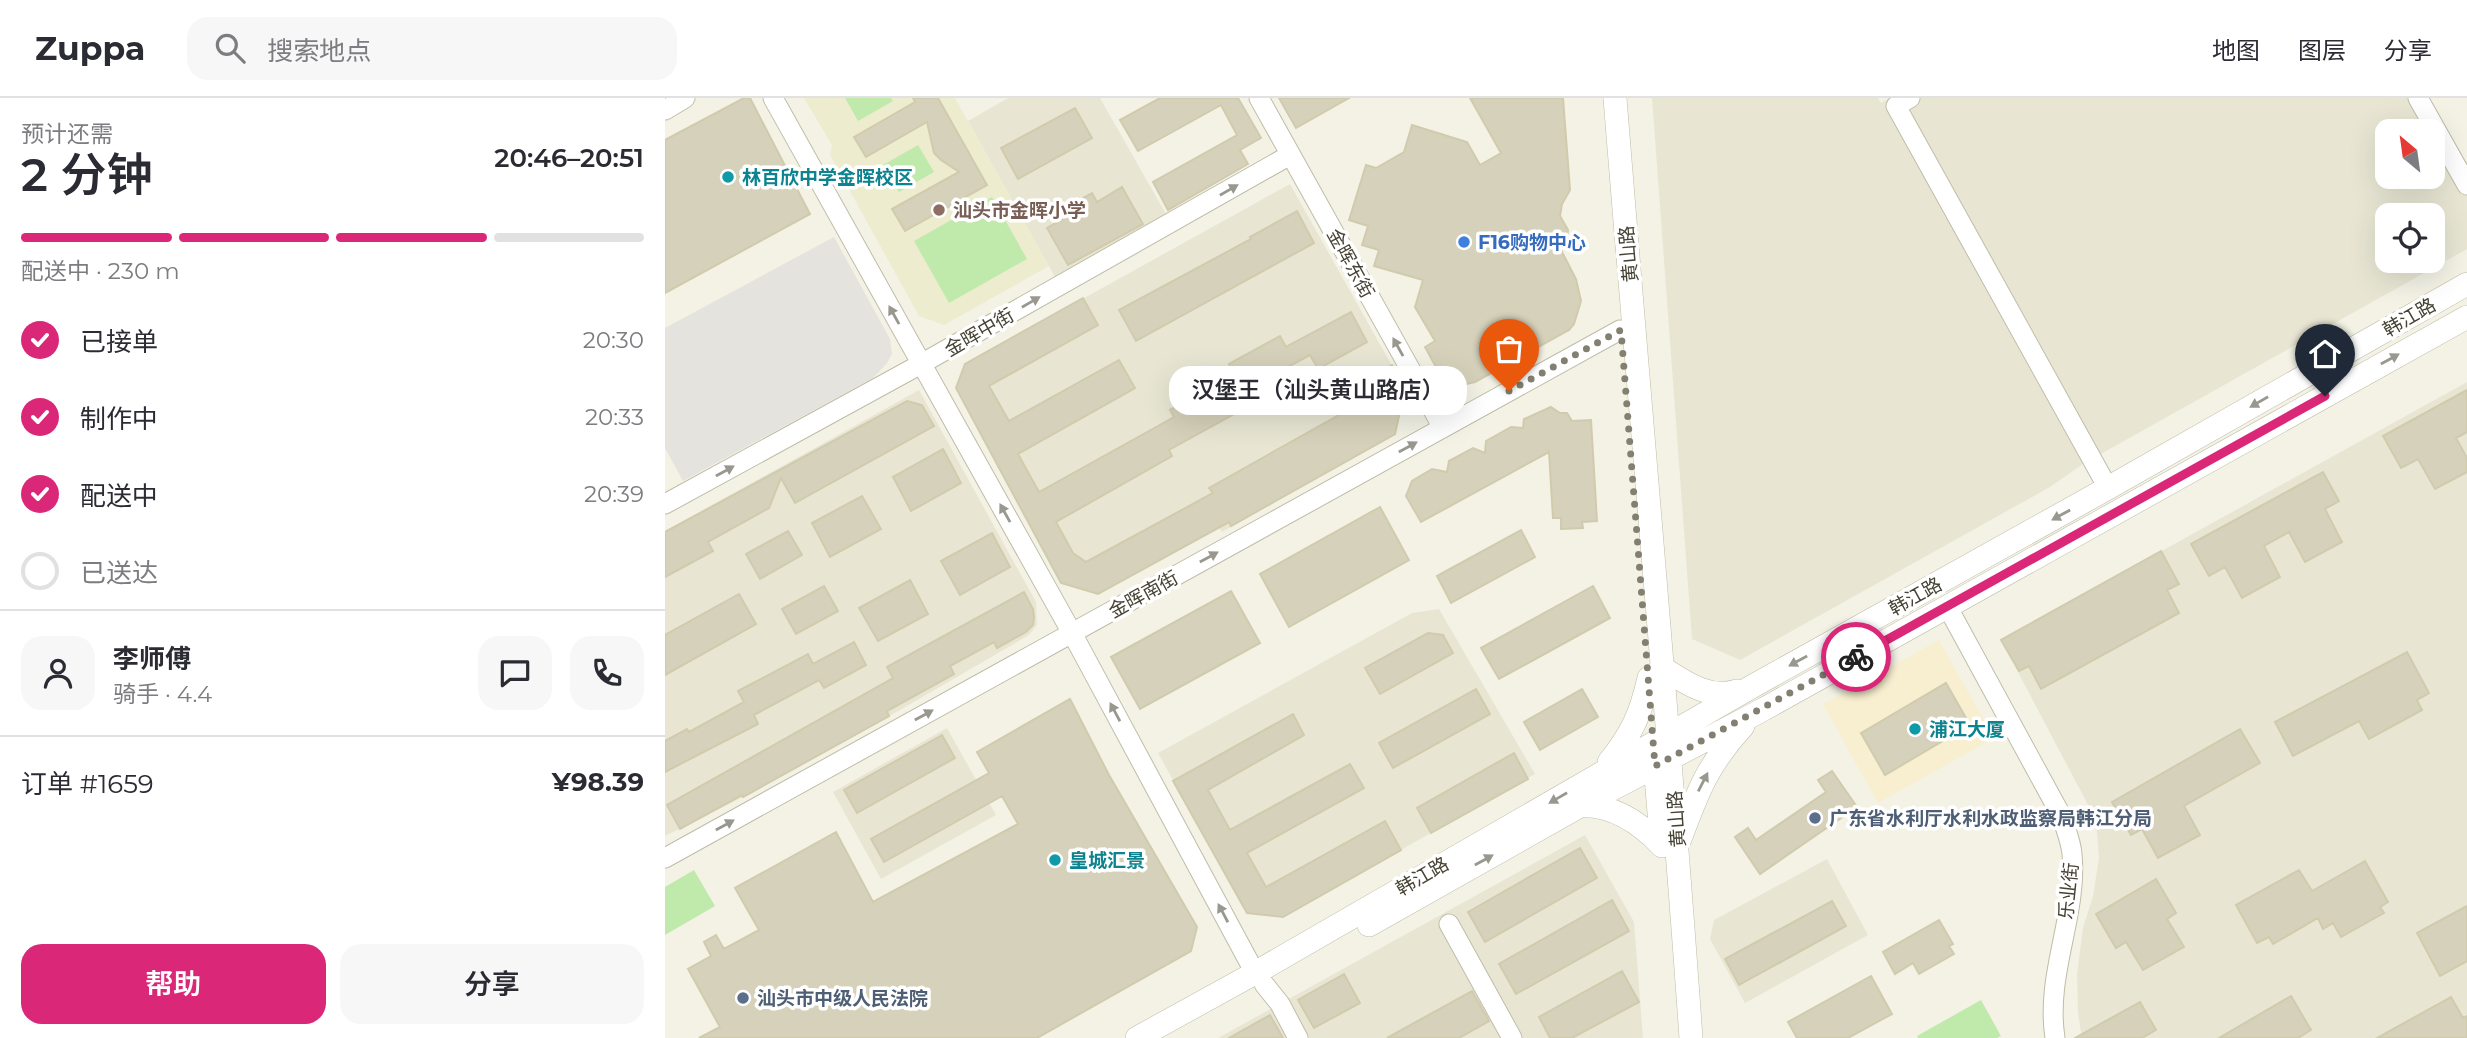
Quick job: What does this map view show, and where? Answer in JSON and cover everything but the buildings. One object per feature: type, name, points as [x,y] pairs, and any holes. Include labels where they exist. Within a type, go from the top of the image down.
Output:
[{"type":"street","points":[[665,110],[685,98]]},
{"type":"street","points":[[773,98],[1072,633],[1259,979],[1280,1004],[1298,1038]]},
{"type":"street","name":"金晖东街","points":[[1258,98],[1443,428]]},
{"type":"street","name":"黄山路","points":[[1601,98],[1670,845],[1691,1038]]},
{"type":"street","name":"黄山路","points":[[1615,98],[1655,673]]},
{"type":"street","points":[[1910,98],[1896,106],[2108,488]]},
{"type":"street","points":[[2418,98],[2467,185]]},
{"type":"street","name":"金晖中街","points":[[665,504],[922,364],[1290,155]]},
{"type":"street","name":"韩江路","points":[[1168,1038],[1259,979],[1661,738],[2467,284]]},
{"type":"street","name":"韩江路","points":[[1137,1038],[1259,979],[1764,709],[2467,317]]},
{"type":"street","name":"金晖南街","points":[[665,858],[1621,330]]},
{"type":"street","name":"乐业街","points":[[1947,606],[2056,804],[2072,853],[2071,888],[2055,979],[2052,1016],[2055,1038]]},
{"type":"street","points":[[1600,774],[1627,739],[1655,673],[1705,692],[1725,694],[1753,686]]},
{"type":"street","points":[[1580,806],[1595,805],[1620,813],[1670,845],[1702,782],[1722,750],[1764,709]]},
{"type":"street","name":"黄山路","points":[[1670,845],[1675,1038]]},
{"type":"street","points":[[1448,924],[1512,1038]]},
{"type":"shaded area","name":"汕头市金晖小学","points":[[804,98],[955,98],[1049,266],[944,325],[919,316],[830,155],[832,145]]},
{"type":"shaded area","points":[[1008,98],[1100,98],[1166,214],[1055,277],[968,121]]},
{"type":"shaded area","points":[[1652,98],[1878,98],[1881,103],[1890,98],[2428,98],[2440,119],[2375,119],[2375,189],[2445,189],[2445,128],[2467,167],[2467,249],[2445,261],[2445,203],[2375,203],[2375,273],[2424,273],[1740,660],[1692,639]]},
{"type":"shaded area","points":[[1290,184],[1405,389],[1395,434],[1222,532],[1219,528],[1098,594],[1061,583],[956,388],[965,364]]},
{"type":"shaded area","points":[[834,237],[890,339],[892,354],[887,363],[873,378],[683,481],[665,448],[665,328]]},
{"type":"shaded area","points":[[2467,382],[2467,1038],[2082,1038],[2077,974],[2083,928],[2093,896],[2099,858],[2096,820],[2001,640]]},
{"type":"shaded area","points":[[919,390],[1036,602],[1037,625],[1029,635],[900,710],[743,797],[665,836],[665,531]]},
{"type":"shaded area","points":[[1439,609],[1535,774],[1283,917],[1247,913],[1158,753],[1412,613]]},
{"type":"shaded area","points":[[1939,640],[1994,738],[1878,803],[1823,704]]},
{"type":"shaded area","points":[[947,728],[996,815],[881,879],[833,792]]},
{"type":"shaded area","points":[[1585,835],[1634,922],[1643,1038],[1218,1038]]},
{"type":"shaded area","points":[[1827,859],[1868,935],[1745,1003],[1710,939],[1714,920]]},
{"type":"green space","points":[[845,98],[891,98],[893,101],[858,121]]},
{"type":"green space","points":[[918,145],[934,172],[899,192],[883,165]]},
{"type":"green space","points":[[992,197],[1027,259],[949,303],[914,241]]},
{"type":"green space","points":[[694,870],[715,906],[665,935],[665,887]]},
{"type":"green space","points":[[1981,1000],[2001,1036],[1918,1038],[1917,1036]]},
{"type":"way so far","points":[[1509,391],[1621,330],[1655,766],[1856,657]]},
{"type":"place","name":"林百欣中学金晖校区","points":[[728,177]]},
{"type":"place","name":"汕头市金晖小学","points":[[939,210]]},
{"type":"place","name":"F16购物中心","points":[[1464,242]]},
{"type":"place","name":"汉堡王（汕头黄山路店）","points":[[1509,391]]},
{"type":"place","name":"浦江大厦","points":[[1915,729]]},
{"type":"place","name":"广东省水利厅水利水政监察局韩江分局","points":[[1815,818]]},
{"type":"place","name":"皇城汇景","points":[[1055,860]]},
{"type":"place","name":"汕头市中级人民法院","points":[[743,998]]},
{"type":"route","points":[[1856,657],[2325,396]]}]
